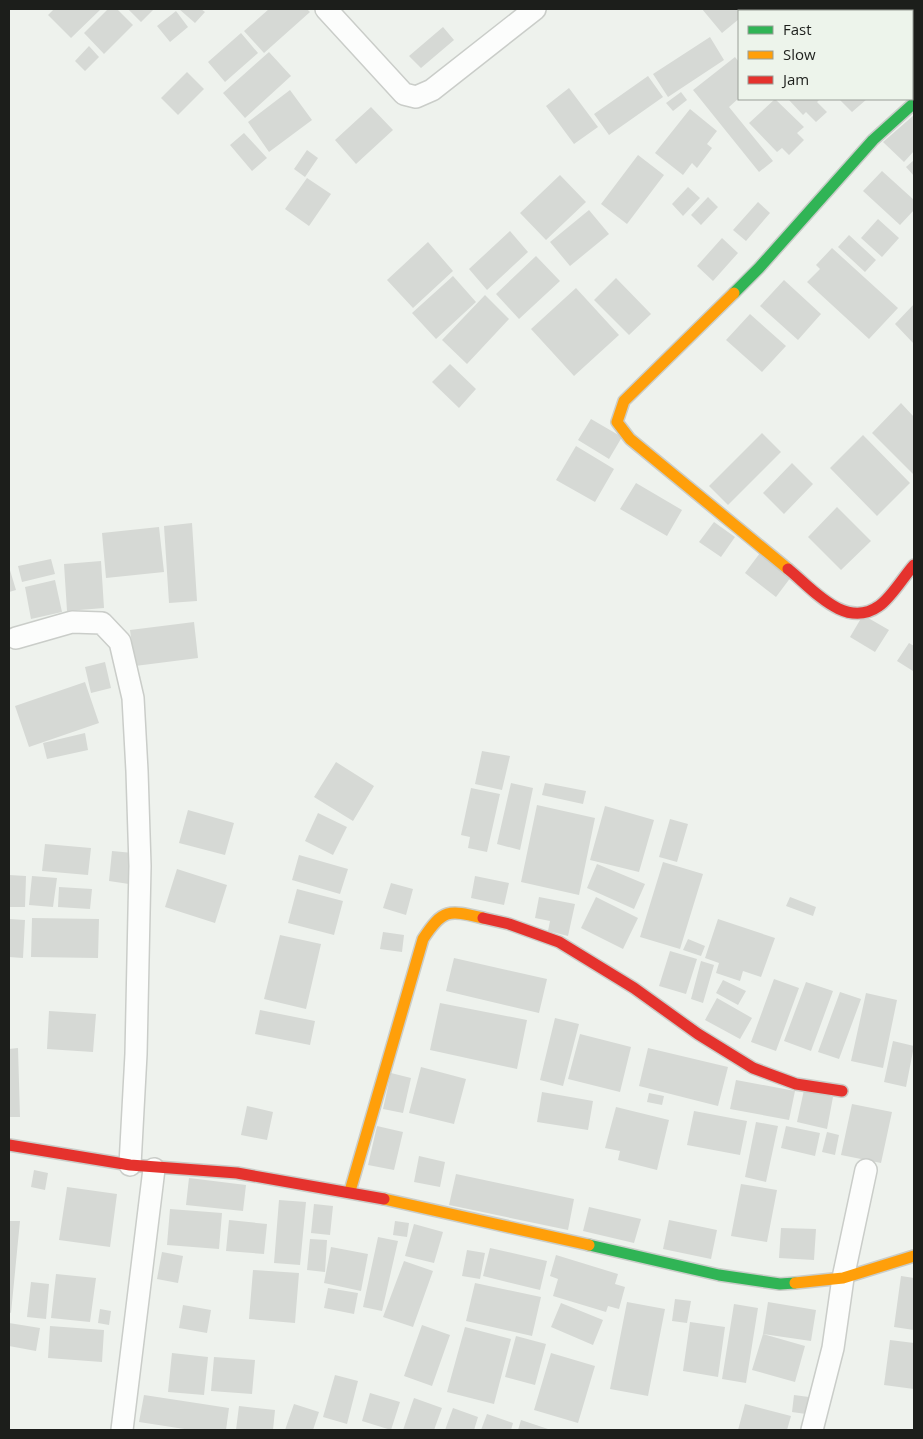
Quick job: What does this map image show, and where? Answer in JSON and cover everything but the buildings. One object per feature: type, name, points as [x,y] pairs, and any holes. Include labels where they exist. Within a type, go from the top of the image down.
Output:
[{"type":"street","points":[[326,9],[404,94],[416,97],[432,90],[535,9]]},
{"type":"street","points":[[914,102],[874,140],[759,268],[624,401],[617,422],[630,439],[840,612],[858,614],[878,606],[914,565]]},
{"type":"street","points":[[16,638],[72,622],[102,623],[120,642],[133,698],[140,866],[136,1054],[130,1165]]},
{"type":"street","points":[[350,1191],[423,939],[435,920],[454,912],[509,924],[559,942],[634,988],[698,1034],[753,1068],[796,1084],[842,1091]]},
{"type":"street","points":[[9,1145],[130,1165],[237,1173],[350,1191],[719,1275],[780,1284],[843,1278],[914,1256]]},
{"type":"street","points":[[122,1430],[154,1168]]},
{"type":"street","points":[[819,1428],[843,1278],[866,1170]]},
{"type":"traffic: fast","points":[[734,293],[759,268],[873,140],[914,103]]},
{"type":"traffic: fast","points":[[589,1245],[719,1275],[780,1284],[795,1283]]},
{"type":"traffic: slow","points":[[734,293],[624,401],[617,422],[630,439],[788,569]]},
{"type":"traffic: slow","points":[[350,1191],[423,939],[436,922],[448,914],[454,913],[483,918]]},
{"type":"traffic: slow","points":[[384,1199],[589,1245]]},
{"type":"traffic: slow","points":[[795,1283],[843,1278],[914,1256]]},
{"type":"traffic: jam","points":[[788,569],[830,604],[854,613],[866,612],[879,606],[893,592],[914,565]]},
{"type":"traffic: jam","points":[[483,918],[509,924],[559,942],[634,988],[698,1034],[753,1068],[796,1084],[842,1091]]},
{"type":"traffic: jam","points":[[9,1145],[130,1165],[237,1173],[384,1199]]}]
